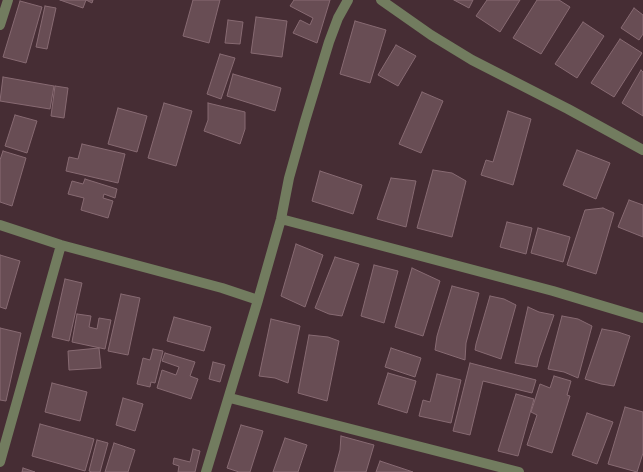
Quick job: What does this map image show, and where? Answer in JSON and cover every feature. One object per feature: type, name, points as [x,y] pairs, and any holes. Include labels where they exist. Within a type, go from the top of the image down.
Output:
[{"type":"street","points":[[0,25],[8,0]]},
{"type":"street","points":[[206,472],[230,398],[281,219],[289,178],[304,121],[329,42],[338,18],[348,0]]},
{"type":"street","points":[[380,0],[425,32],[472,60],[568,109],[643,150]]},
{"type":"street","points":[[281,219],[546,289],[643,318]]},
{"type":"street","points":[[0,225],[61,245],[215,286],[258,300]]},
{"type":"street","points":[[0,462],[61,245]]},
{"type":"street","points":[[230,398],[519,472]]},
{"type":"street","points":[[0,423],[10,426]]},
{"type":"building","points":[[60,0],[86,0],[83,8]]},
{"type":"building","points":[[86,0],[93,0],[92,3]]},
{"type":"building","points":[[193,0],[220,0],[209,43],[183,36]]},
{"type":"building","points":[[294,0],[330,0],[317,43],[293,33],[300,20],[310,25],[313,18],[290,6]]},
{"type":"building","points":[[454,0],[473,0],[469,8]]},
{"type":"building","points":[[487,0],[520,0],[500,32],[476,16]]},
{"type":"building","points":[[537,0],[559,0],[570,7],[541,54],[513,38]]},
{"type":"building","points":[[20,1],[42,7],[26,63],[3,57]]},
{"type":"building","points":[[45,6],[56,8],[47,49],[36,47]]},
{"type":"building","points":[[634,8],[643,15],[643,34],[639,40],[621,28]]},
{"type":"building","points":[[256,17],[287,21],[282,57],[251,53]]},
{"type":"building","points":[[228,20],[243,22],[240,44],[225,43]]},
{"type":"building","points":[[355,21],[386,30],[370,83],[340,74]]},
{"type":"building","points":[[583,22],[604,36],[577,78],[555,64]]},
{"type":"building","points":[[620,39],[642,53],[614,97],[591,83]]},
{"type":"building","points":[[396,45],[416,56],[398,86],[378,75]]},
{"type":"building","points":[[220,54],[235,58],[221,99],[207,94]]},
{"type":"building","points":[[641,70],[643,72],[643,116],[622,103]]},
{"type":"building","points":[[233,74],[281,88],[275,111],[227,96]]},
{"type":"building","points":[[3,77],[54,86],[50,109],[0,101]]},
{"type":"building","points":[[55,86],[68,88],[64,118],[51,116]]},
{"type":"building","points":[[422,92],[443,101],[421,153],[399,144]]},
{"type":"building","points":[[164,103],[192,111],[176,166],[148,158]]},
{"type":"building","points":[[208,103],[245,112],[245,129],[240,144],[204,131],[208,120]]},
{"type":"building","points":[[118,108],[147,116],[137,152],[108,144]]},
{"type":"building","points":[[508,111],[531,119],[513,185],[481,175],[486,160],[493,162]]},
{"type":"building","points":[[15,115],[37,121],[27,153],[5,146]]},
{"type":"building","points":[[82,144],[125,154],[118,183],[66,171],[69,157],[78,159]]},
{"type":"building","points":[[577,150],[610,163],[596,199],[563,185]]},
{"type":"building","points":[[3,151],[26,158],[12,206],[0,202],[0,160]]},
{"type":"building","points":[[433,170],[452,173],[466,181],[452,237],[417,228]]},
{"type":"building","points":[[320,171],[362,185],[353,214],[312,201]]},
{"type":"building","points":[[391,178],[416,181],[406,227],[377,219]]},
{"type":"building","points":[[85,179],[117,189],[115,198],[104,194],[103,198],[113,201],[108,218],[81,210],[84,198],[68,194],[72,181],[83,184]]},
{"type":"building","points":[[629,200],[643,205],[643,237],[618,227]]},
{"type":"building","points":[[603,208],[614,213],[596,274],[567,265],[585,210]]},
{"type":"building","points":[[507,222],[532,228],[526,254],[500,247]]},
{"type":"building","points":[[538,228],[570,237],[563,262],[531,253]]},
{"type":"building","points":[[296,244],[323,255],[305,307],[281,296]]},
{"type":"building","points":[[0,255],[20,261],[6,309],[0,307]]},
{"type":"building","points":[[335,257],[359,264],[342,316],[329,314],[315,308]]},
{"type":"building","points":[[374,265],[398,271],[384,323],[361,316]]},
{"type":"building","points":[[412,268],[440,281],[423,336],[395,327]]},
{"type":"building","points":[[65,279],[82,283],[69,341],[52,337]]},
{"type":"building","points":[[452,286],[479,293],[466,343],[465,360],[435,350],[437,336]]},
{"type":"building","points":[[121,294],[140,298],[128,355],[108,351]]},
{"type":"building","points":[[490,296],[504,299],[516,305],[501,359],[475,350]]},
{"type":"building","points":[[528,307],[539,312],[554,315],[537,367],[515,363]]},
{"type":"building","points":[[77,314],[91,316],[89,327],[97,329],[99,318],[111,320],[105,349],[72,342]]},
{"type":"building","points":[[562,316],[578,319],[592,326],[578,378],[564,372],[548,369]]},
{"type":"building","points":[[174,317],[211,327],[204,351],[167,341]]},
{"type":"building","points":[[271,319],[300,326],[288,383],[275,378],[259,376]]},
{"type":"building","points":[[0,328],[21,333],[6,401],[0,400]]},
{"type":"building","points":[[602,329],[630,336],[614,386],[585,379]]},
{"type":"building","points":[[309,335],[328,337],[339,341],[327,401],[298,393]]},
{"type":"building","points":[[99,348],[101,368],[69,370],[68,351]]},
{"type":"building","points":[[391,348],[421,358],[415,377],[385,367]]},
{"type":"building","points":[[153,349],[163,351],[155,383],[151,382],[150,387],[137,384],[143,358],[150,360]]},
{"type":"building","points":[[165,353],[195,362],[190,376],[198,379],[191,399],[157,388],[162,370],[176,375],[179,367],[162,361]]},
{"type":"building","points":[[213,362],[225,365],[220,382],[209,379]]},
{"type":"building","points":[[470,363],[536,380],[532,393],[483,381],[470,435],[453,431]]},
{"type":"building","points":[[388,373],[416,381],[407,413],[378,404]]},
{"type":"building","points":[[437,374],[461,380],[451,423],[419,416],[423,400],[430,402]]},
{"type":"building","points":[[554,376],[571,381],[567,395],[570,396],[552,453],[527,445],[537,415],[531,412],[540,384],[550,388]]},
{"type":"building","points":[[52,383],[87,392],[80,421],[45,412]]},
{"type":"building","points":[[516,394],[534,399],[518,456],[498,451]]},
{"type":"building","points":[[123,398],[143,404],[135,431],[116,425]]},
{"type":"building","points":[[625,407],[643,412],[643,453],[637,472],[608,464]]},
{"type":"building","points":[[587,413],[613,422],[597,464],[572,455]]},
{"type":"building","points":[[40,424],[94,439],[85,471],[32,456]]},
{"type":"building","points":[[241,425],[263,431],[250,472],[239,472],[227,468]]},
{"type":"building","points":[[341,436],[374,445],[366,472],[334,472],[340,450]]},
{"type":"building","points":[[285,438],[307,445],[298,472],[273,472]]},
{"type":"building","points":[[97,440],[108,443],[100,472],[92,472],[89,471]]},
{"type":"building","points":[[114,443],[135,450],[128,472],[105,472]]},
{"type":"building","points":[[193,449],[200,451],[195,472],[178,472],[179,466],[173,464],[174,458],[190,462]]},
{"type":"building","points":[[380,461],[413,472],[376,472]]},
{"type":"building","points":[[23,468],[35,472],[22,472]]}]
